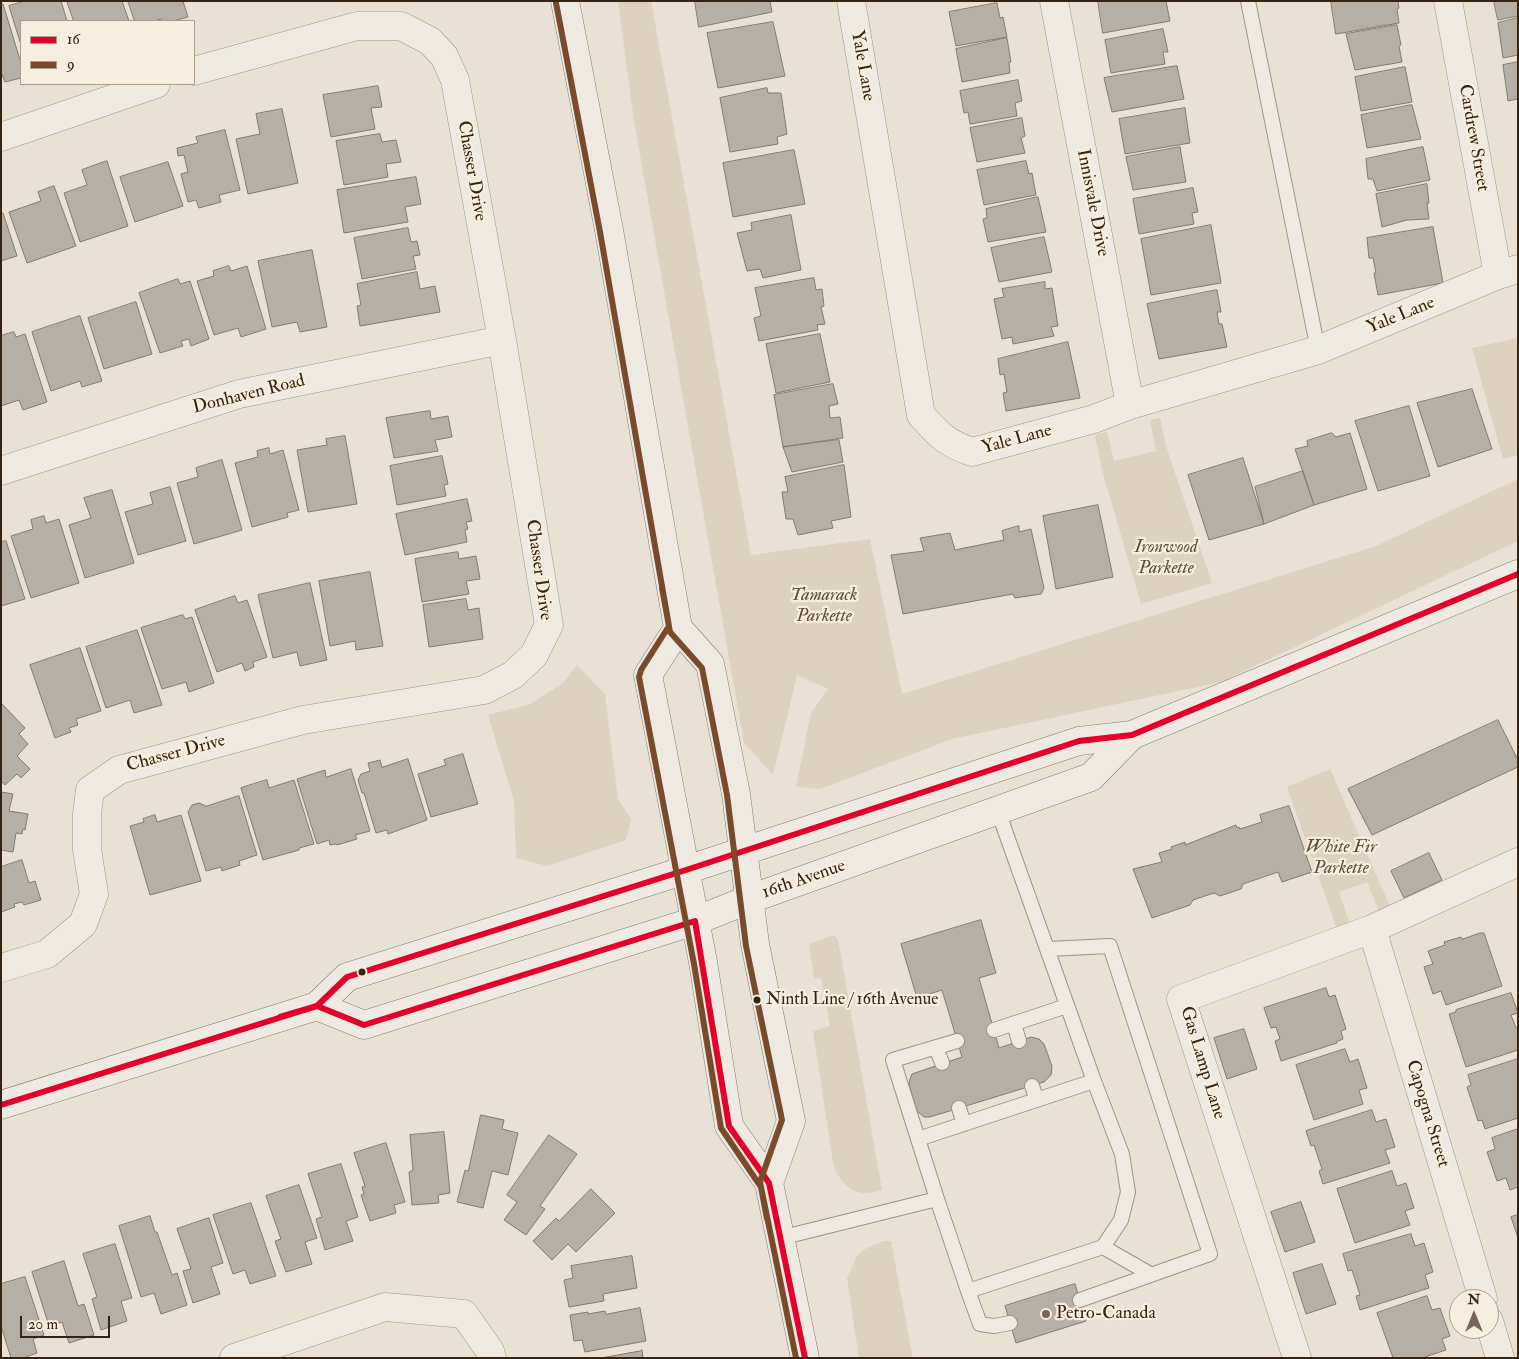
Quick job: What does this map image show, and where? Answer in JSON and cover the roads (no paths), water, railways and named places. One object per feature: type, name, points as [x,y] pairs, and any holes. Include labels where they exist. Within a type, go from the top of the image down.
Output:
[{"type":"street","points":[[565,1],[609,230],[678,628],[710,664],[736,794],[755,944],[791,1121],[769,1183]]},
{"type":"street","name":"Yale Lane","points":[[851,1],[921,415],[939,435],[953,445],[972,452],[1094,418],[1130,405],[1318,350],[1508,272]]},
{"type":"street","name":"Innisvale Drive","points":[[1054,1],[1130,405]]},
{"type":"street","name":"Cardrew Street","points":[[1448,1],[1508,272]]},
{"type":"street","name":"Chasser Drive","points":[[1,968],[47,954],[83,924],[94,894],[87,850],[87,814],[90,790],[119,770],[303,720],[484,690],[513,675],[534,655],[549,625],[502,340],[455,80],[444,56],[430,40],[401,26],[357,26],[195,71]]},
{"type":"street","points":[[1,137],[153,85]]},
{"type":"street","name":"Donhaven Road","points":[[1,471],[239,394],[502,340]]},
{"type":"street","name":"16th Avenue","points":[[1,1105],[317,1006],[347,977],[686,870],[1079,741],[1132,735],[1518,574]]},
{"type":"street","points":[[678,628],[648,675],[686,870],[729,1126],[769,1183],[805,1358]]},
{"type":"street","name":"16th Avenue","points":[[317,1006],[364,1025],[695,921],[750,899],[1091,777],[1132,735]]},
{"type":"street","name":"Gas Lamp Lane","points":[[1296,1358],[1181,999],[1372,929],[1518,862]]},
{"type":"street","name":"Capogna Street","points":[[1372,929],[1480,1289]]},
{"type":"street","points":[[234,1358],[385,1307],[464,1314],[490,1351],[492,1358]]},
{"type":"street","points":[[1494,1339],[1500,1358]]},
{"type":"lane","points":[[1248,1],[1318,350]]},
{"type":"lane","points":[[968,1291],[1103,1247],[1121,1220],[1128,1192],[1122,1154],[1094,1081],[998,810]]},
{"type":"lane","points":[[1048,949],[1110,946],[1210,1254],[1080,1300]]},
{"type":"lane","points":[[994,1030],[1067,1006]]},
{"type":"lane","points":[[1014,1024],[1019,1041]]},
{"type":"lane","points":[[957,1041],[893,1060],[936,1200],[980,1324],[994,1326],[1010,1323]]},
{"type":"lane","points":[[936,1047],[942,1063]]},
{"type":"lane","points":[[918,1139],[1094,1081]]},
{"type":"lane","points":[[1032,1086],[1037,1100]]},
{"type":"lane","points":[[959,1108],[964,1124]]},
{"type":"lane","points":[[780,1238],[936,1200]]},
{"type":"lane","points":[[1103,1247],[1150,1274]]},
{"type":"place","name":"Ninth Line / 16th Avenue","points":[[757,1000]]},
{"type":"place","name":"Petro-Canada","points":[[1046,1314]]},
{"type":"park label","name":"Ironwood Parkette","points":[[1166,558]]},
{"type":"park label","name":"Tamarack Parkette","points":[[824,606]]},
{"type":"park label","name":"White Fir Parkette","points":[[1341,858]]}]
